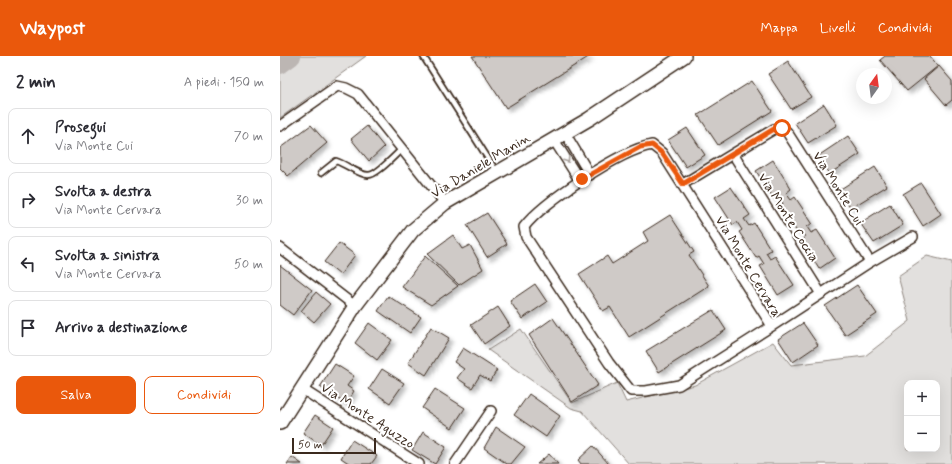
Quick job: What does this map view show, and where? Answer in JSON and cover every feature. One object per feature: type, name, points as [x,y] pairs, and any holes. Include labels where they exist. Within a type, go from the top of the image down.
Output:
[{"type":"main road","name":"Via Daniele Manin","points":[[280,423],[355,306],[413,230],[445,203],[554,140],[684,56]]},
{"type":"street","points":[[280,126],[337,86],[346,88],[358,94],[445,203]]},
{"type":"street","name":"Via Monte Cui","points":[[683,184],[774,129],[782,128],[787,132],[870,262]]},
{"type":"street","points":[[565,133],[590,175]]},
{"type":"street","points":[[554,140],[580,181]]},
{"type":"street","name":"Via Monte Cervara","points":[[652,145],[662,153],[683,184],[772,326],[679,385],[646,391],[631,391],[609,363],[526,237],[524,227],[532,217],[580,181],[640,147],[652,145]]},
{"type":"street","name":"Via Monte Coccia","points":[[733,154],[821,294]]},
{"type":"street","points":[[772,326],[870,262],[913,237]]},
{"type":"street","points":[[280,248],[355,306]]},
{"type":"street","name":"Via Monte Aguzzo","points":[[302,389],[419,464]]},
{"type":"street","points":[[455,464],[491,410]]},
{"type":"lane","points":[[422,56],[497,173]]},
{"type":"lane","points":[[321,173],[336,161],[344,163],[367,175],[374,174],[402,149]]},
{"type":"shaded area","points":[[280,56],[366,56],[280,118]]},
{"type":"shaded area","points":[[927,256],[952,262],[952,464],[629,464],[582,411],[571,408],[488,350],[521,329],[572,403],[617,383],[626,402],[695,385],[773,342],[791,365],[865,356],[910,321],[898,276]]},
{"type":"building","points":[[472,56],[590,56],[506,108]]},
{"type":"building","points":[[885,56],[930,56],[938,66],[907,91],[892,74],[892,68],[887,68],[880,60]]},
{"type":"building","points":[[788,61],[811,97],[791,109],[768,74]]},
{"type":"building","points":[[939,66],[952,81],[952,100],[946,105],[924,79]]},
{"type":"building","points":[[752,81],[772,111],[718,145],[698,115]]},
{"type":"building","points":[[824,104],[837,125],[808,143],[795,123]]},
{"type":"building","points":[[311,125],[327,143],[288,176],[280,168],[280,148]]},
{"type":"building","points":[[367,126],[384,147],[369,161],[351,139]]},
{"type":"building","points":[[687,128],[705,155],[686,167],[668,140]]},
{"type":"building","points":[[848,136],[860,154],[829,174],[818,156]]},
{"type":"building","points":[[773,160],[791,189],[786,193],[791,200],[795,197],[812,223],[807,227],[811,233],[817,230],[835,258],[819,269],[801,240],[805,237],[801,230],[797,232],[780,206],[783,204],[779,196],[774,199],[756,171]]},
{"type":"building","points":[[875,167],[887,186],[851,208],[839,190]]},
{"type":"building","points":[[921,183],[941,214],[923,226],[903,194]]},
{"type":"building","points":[[731,187],[750,215],[744,219],[749,226],[754,223],[771,250],[766,253],[770,259],[775,256],[794,285],[778,295],[760,266],[764,264],[759,256],[756,258],[739,232],[742,230],[737,222],[733,225],[715,197]]},
{"type":"building","points":[[890,204],[903,225],[874,243],[860,223]]},
{"type":"building","points":[[487,213],[507,244],[487,257],[467,225]]},
{"type":"building","points":[[670,215],[694,252],[689,255],[709,286],[629,337],[610,307],[603,311],[579,274],[607,256],[612,264],[648,241],[643,232]]},
{"type":"building","points":[[453,235],[462,249],[470,245],[483,269],[459,285],[427,254]]},
{"type":"building","points":[[339,243],[355,255],[340,275],[324,262]]},
{"type":"building","points":[[425,256],[458,286],[431,305],[402,287]]},
{"type":"building","points":[[280,265],[312,290],[293,315],[280,305]]},
{"type":"building","points":[[535,284],[547,302],[522,319],[510,301]]},
{"type":"building","points":[[857,285],[877,314],[845,335],[825,306]]},
{"type":"building","points":[[316,292],[330,304],[314,322],[301,311]]},
{"type":"building","points":[[388,296],[421,317],[410,333],[378,311]]},
{"type":"building","points":[[498,307],[510,326],[484,344],[471,325]]},
{"type":"building","points":[[713,310],[726,330],[659,372],[646,351]]},
{"type":"building","points":[[553,318],[598,385],[572,402],[529,335]]},
{"type":"building","points":[[369,323],[392,340],[377,360],[355,343]]},
{"type":"building","points":[[803,323],[818,345],[793,362],[778,339]]},
{"type":"building","points":[[431,327],[449,338],[426,375],[408,363]]},
{"type":"building","points":[[463,348],[497,370],[490,381],[480,375],[472,388],[457,378],[464,369],[454,362]]},
{"type":"building","points":[[335,364],[354,376],[347,386],[354,391],[346,404],[320,387]]},
{"type":"building","points":[[382,369],[404,383],[390,403],[369,389]]},
{"type":"building","points":[[435,389],[465,408],[452,428],[422,408]]},
{"type":"building","points":[[529,394],[560,416],[546,437],[514,415]]},
{"type":"building","points":[[315,415],[333,427],[321,445],[303,433]]},
{"type":"building","points":[[496,427],[525,447],[511,464],[507,464],[484,448]]},
{"type":"building","points":[[423,432],[446,447],[435,464],[412,450]]},
{"type":"building","points":[[352,440],[377,456],[371,464],[350,464],[341,458]]},
{"type":"building","points":[[593,446],[609,464],[581,464],[578,460]]},
{"type":"building","points":[[549,454],[558,464],[537,464]]},
{"type":"building","points":[[292,457],[302,464],[287,464]]},
{"type":"waterway","points":[[280,64],[291,56]]},
{"type":"route","points":[[582,179],[640,147],[652,145],[662,153],[683,184],[774,129],[782,128]]}]
